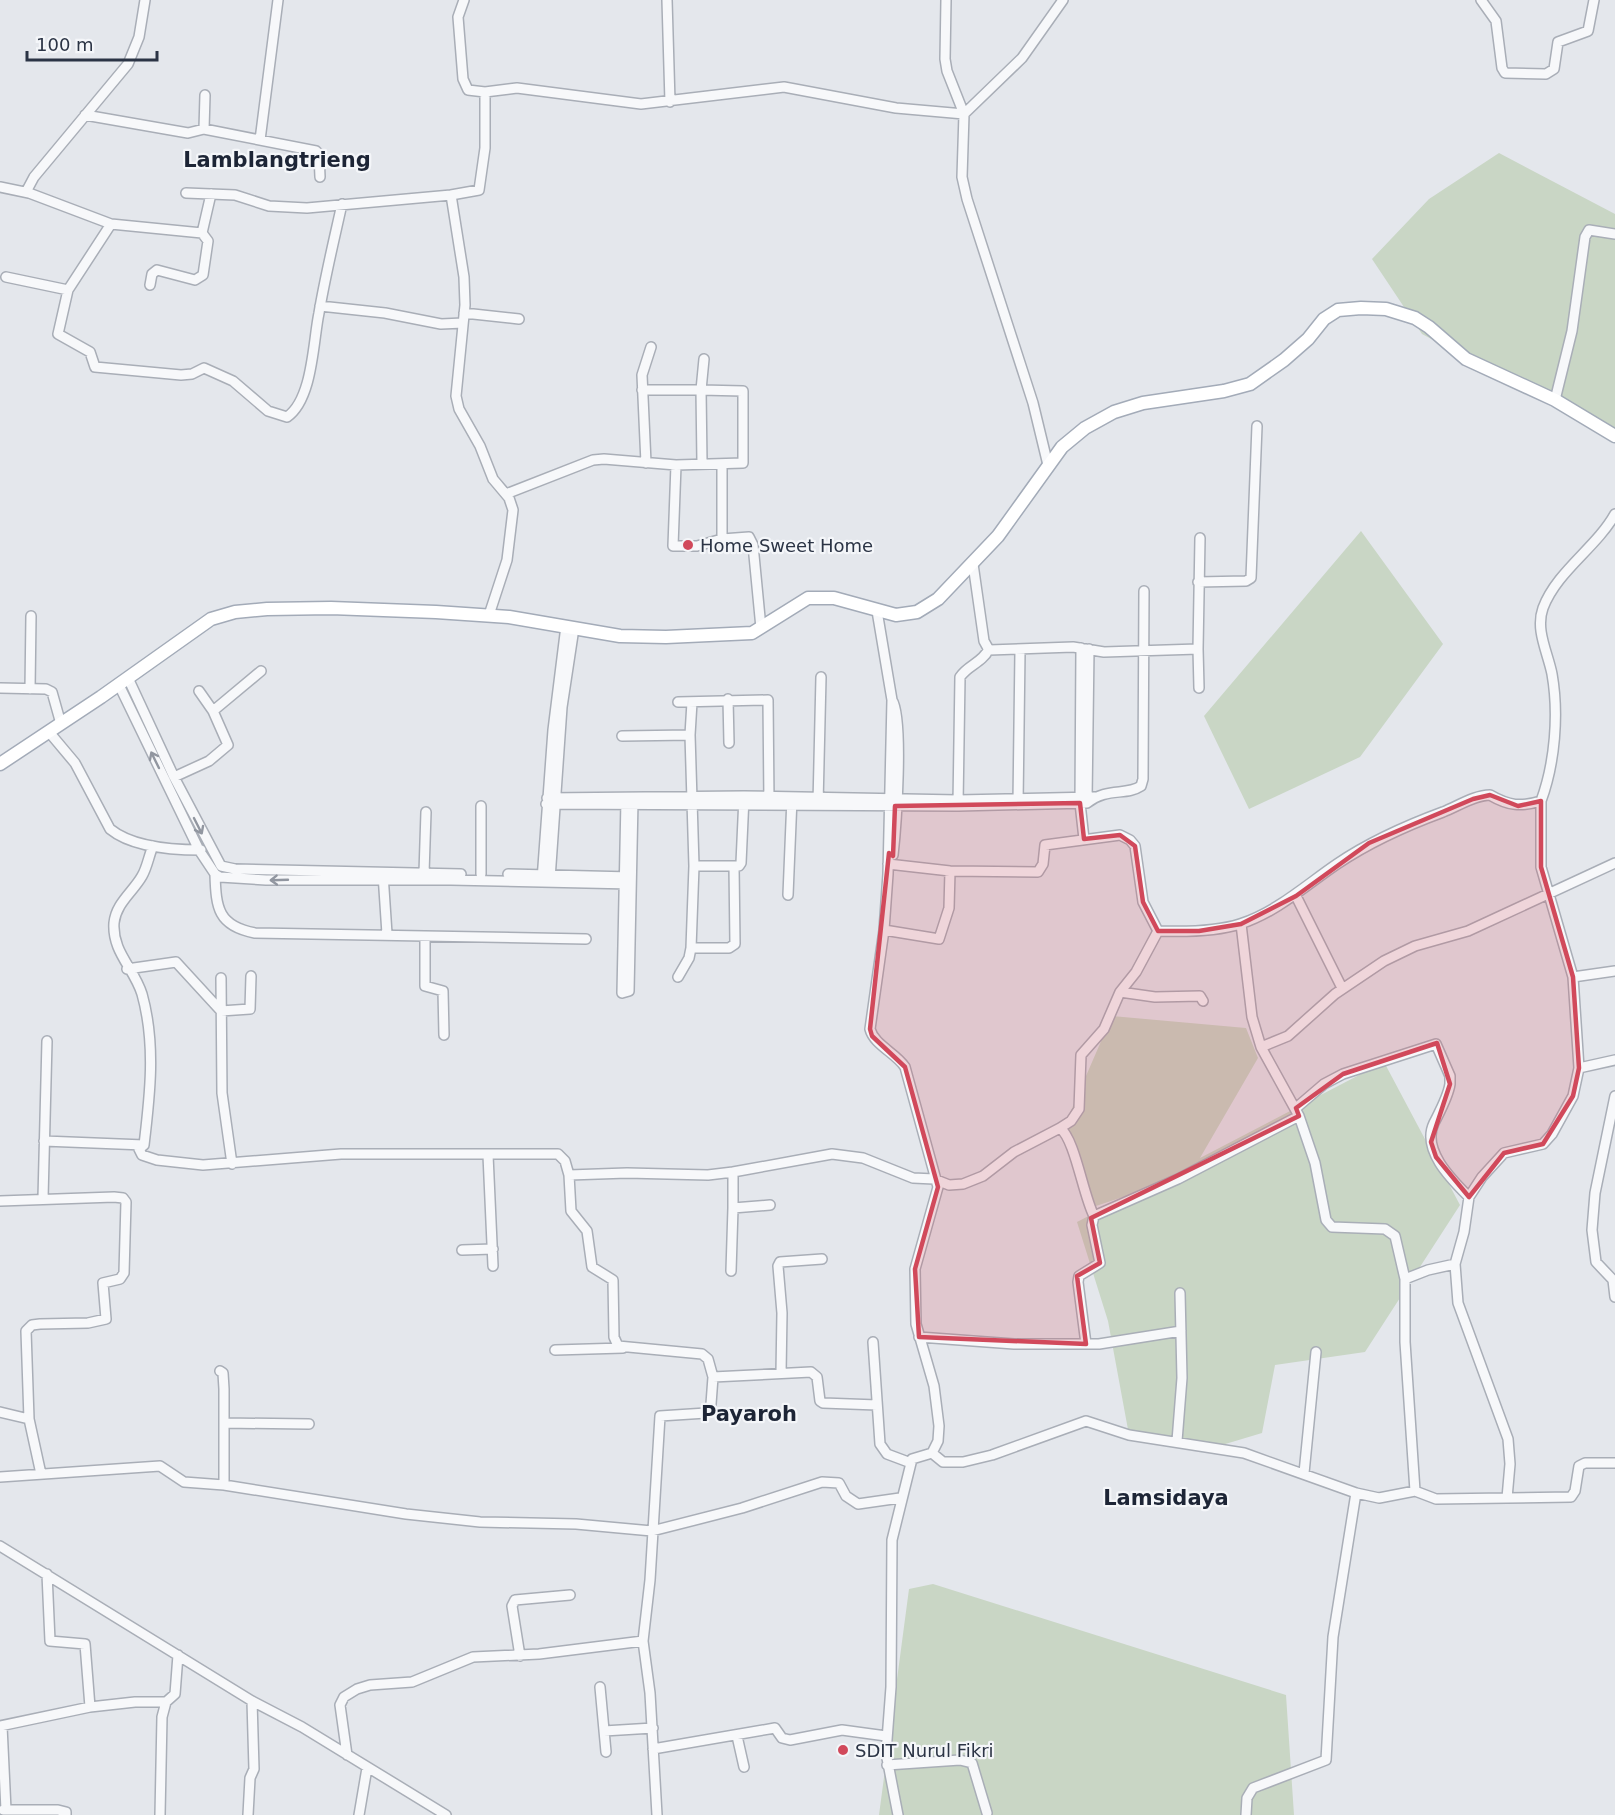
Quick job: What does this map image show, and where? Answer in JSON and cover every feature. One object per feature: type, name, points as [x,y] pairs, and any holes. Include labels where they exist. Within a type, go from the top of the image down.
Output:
[{"type":"main road","points":[[0,764],[123,682],[211,619],[235,612],[331,608],[489,615],[620,636],[712,637],[752,633],[808,598],[834,598],[896,615],[917,612],[938,599],[973,564],[998,536],[1062,447],[1085,428],[1114,412],[1143,403],[1224,391],[1250,384],[1284,360],[1308,339],[1324,319],[1338,310],[1386,309],[1415,318],[1466,359],[1555,400],[1615,436]]},
{"type":"street","points":[[26,192],[34,177],[131,58],[140,37],[146,0]]},
{"type":"street","points":[[260,140],[278,0]]},
{"type":"street","points":[[464,0],[458,17],[463,79],[468,90],[485,92],[517,88],[630,104],[670,102],[762,88],[784,87],[896,108],[964,114],[1022,58],[1063,0]]},
{"type":"street","points":[[668,0],[670,102]]},
{"type":"street","points":[[946,0],[947,71],[964,114],[962,177],[967,200],[1034,403],[1048,465]]},
{"type":"street","points":[[1481,0],[1496,21],[1502,68],[1505,73],[1546,74],[1554,69],[1558,42],[1588,31],[1594,0]]},
{"type":"street","points":[[186,193],[235,195],[269,206],[307,208],[476,191],[481,186],[485,148],[485,92]]},
{"type":"street","points":[[204,129],[205,95]]},
{"type":"street","points":[[85,115],[188,133],[204,129],[316,151],[319,154],[320,177]]},
{"type":"street","points":[[0,188],[26,192],[76,208],[99,221],[111,224],[202,233],[208,241],[203,275],[195,280],[157,270],[152,274],[150,285]]},
{"type":"street","points":[[202,233],[211,194]]},
{"type":"street","points":[[451,195],[464,277],[463,318],[456,383],[459,409],[480,446],[493,479],[506,494],[513,510],[507,560],[489,615]]},
{"type":"street","points":[[111,224],[68,290],[58,334],[90,352],[95,367],[181,375],[192,374],[204,368],[233,381],[268,411],[288,417],[299,403],[310,370],[320,306],[342,204]]},
{"type":"street","points":[[1555,400],[1572,331],[1585,237],[1589,230],[1615,234]]},
{"type":"street","points":[[6,278],[68,290]]},
{"type":"street","points":[[320,306],[385,313],[441,324],[463,318],[519,319]]},
{"type":"street","points":[[646,463],[642,375],[651,347]]},
{"type":"street","points":[[702,463],[701,390],[704,360]]},
{"type":"street","points":[[506,494],[593,460],[675,465],[743,463],[744,391],[642,390]]},
{"type":"street","points":[[1198,582],[1246,581],[1251,578],[1257,426]]},
{"type":"street","points":[[722,464],[722,539]]},
{"type":"street","points":[[675,465],[673,546],[698,546],[722,539],[749,537],[753,545],[761,628]]},
{"type":"street","points":[[1507,1498],[1510,1464],[1508,1439],[1458,1303],[1455,1264],[1464,1232],[1469,1197],[1482,1177],[1504,1153],[1543,1144],[1552,1134],[1573,1096],[1579,1068],[1574,977],[1541,867],[1541,801],[1551,763],[1555,702],[1552,673],[1541,632],[1543,608],[1552,591],[1608,527],[1615,514]]},
{"type":"street","points":[[1199,688],[1200,538]]},
{"type":"street","points":[[973,564],[984,641],[989,649]]},
{"type":"street","points":[[550,801],[769,800],[958,803],[1086,799],[1141,786],[1144,591]]},
{"type":"street","points":[[873,1341],[882,1449],[887,1454],[911,1463],[912,1459],[932,1453],[938,1441],[939,1426],[934,1386],[916,1324],[915,1269],[938,1190],[905,1067],[898,1057],[872,1036],[870,1029],[884,930],[892,802],[892,700],[877,611]]},
{"type":"street","points":[[30,689],[31,616]]},
{"type":"street","points":[[546,879],[556,731],[570,627]]},
{"type":"street","points":[[989,649],[1020,651],[1085,649],[1104,652],[1144,652],[1198,649]]},
{"type":"street","points":[[958,803],[960,676],[984,659],[989,649]]},
{"type":"street","points":[[1084,839],[1085,649]]},
{"type":"street","points":[[1018,801],[1020,651]]},
{"type":"street","points":[[213,711],[261,671]]},
{"type":"street","points":[[818,801],[821,677]]},
{"type":"street","points":[[123,682],[210,849],[218,863],[225,868],[383,876],[627,880]]},
{"type":"street","points":[[123,682],[199,850],[214,874],[220,878],[266,880],[424,873],[481,874],[546,879]]},
{"type":"street","points":[[0,688],[52,692],[61,724]]},
{"type":"street","points":[[174,777],[209,761],[228,745],[213,711],[199,691]]},
{"type":"street","points":[[728,699],[729,743]]},
{"type":"street","points":[[678,702],[728,699],[768,700],[769,800]]},
{"type":"street","points":[[678,977],[689,958],[691,948],[694,866],[690,735],[692,702]]},
{"type":"street","points":[[49,732],[75,763],[110,829],[117,834],[153,846],[210,849]]},
{"type":"street","points":[[622,736],[690,735]]},
{"type":"street","points":[[1158,931],[1198,931],[1241,924],[1296,896],[1336,864],[1397,828],[1483,796],[1490,795],[1511,806],[1541,801]]},
{"type":"street","points":[[627,880],[629,991],[622,993],[630,800]]},
{"type":"street","points":[[694,866],[734,866],[741,863],[745,800]]},
{"type":"street","points":[[788,895],[792,801]]},
{"type":"street","points":[[481,874],[482,807]]},
{"type":"street","points":[[424,873],[426,812]]},
{"type":"street","points":[[888,864],[950,871],[1038,872],[1043,864],[1045,845],[1120,835],[1130,840],[1137,856],[1143,902],[1158,931]]},
{"type":"street","points":[[153,846],[143,875],[118,908],[114,921],[115,936],[127,969],[142,995],[151,1046],[149,1104],[144,1145],[139,1149],[142,1155],[157,1160],[203,1165],[341,1154],[558,1154],[564,1161],[569,1175],[571,1211],[587,1231],[592,1267],[607,1274],[613,1280],[614,1338],[618,1346],[623,1348]]},
{"type":"street","points":[[1261,1047],[1288,1036],[1342,988],[1384,961],[1415,946],[1468,932],[1615,863]]},
{"type":"street","points":[[691,948],[729,948],[735,944],[734,866]]},
{"type":"street","points":[[884,930],[939,939],[949,908],[950,871]]},
{"type":"street","points":[[214,874],[216,902],[220,913],[231,925],[241,930],[274,934],[387,934],[586,939]]},
{"type":"street","points":[[383,876],[387,934]]},
{"type":"street","points":[[1296,896],[1342,988]]},
{"type":"street","points":[[1241,924],[1252,1017],[1261,1047],[1298,1112],[1315,1163],[1328,1224],[1332,1227],[1385,1229],[1395,1236],[1405,1279],[1405,1342],[1415,1491]]},
{"type":"street","points":[[569,1175],[659,1173],[708,1175],[832,1154],[863,1158],[913,1178],[934,1179],[949,1185],[963,1184],[983,1176],[1014,1152],[1071,1121],[1079,1109],[1081,1055],[1104,1029],[1120,993],[1136,972],[1158,931]]},
{"type":"street","points":[[425,936],[425,986],[442,991],[444,1035]]},
{"type":"street","points":[[127,969],[176,962],[221,1011]]},
{"type":"street","points":[[1574,977],[1615,971]]},
{"type":"street","points":[[221,1011],[250,1009],[251,976]]},
{"type":"street","points":[[221,978],[222,1092],[232,1164]]},
{"type":"street","points":[[1120,993],[1155,997],[1200,996],[1203,1001]]},
{"type":"street","points":[[43,1198],[47,1041]]},
{"type":"street","points":[[1094,1216],[1178,1179],[1298,1112],[1324,1084],[1343,1074],[1436,1044],[1450,1076],[1450,1084],[1431,1129],[1431,1142],[1436,1157],[1469,1197]]},
{"type":"street","points":[[1579,1068],[1615,1060]]},
{"type":"street","points":[[1615,1096],[1595,1193],[1592,1230],[1596,1262],[1613,1280],[1615,1297]]},
{"type":"street","points":[[1060,1128],[1072,1148],[1080,1181],[1094,1216],[1092,1225],[1100,1263],[1079,1276],[1086,1344]]},
{"type":"street","points":[[44,1141],[144,1145]]},
{"type":"street","points":[[488,1155],[493,1266]]},
{"type":"street","points":[[731,1271],[733,1172]]},
{"type":"street","points":[[0,1201],[43,1198],[125,1199],[124,1273],[120,1279],[104,1283],[106,1319],[88,1323],[40,1324],[26,1330],[29,1419],[41,1474]]},
{"type":"street","points":[[734,1208],[770,1205]]},
{"type":"street","points":[[462,1250],[493,1249]]},
{"type":"street","points":[[781,1373],[782,1313],[778,1266],[780,1262],[822,1259]]},
{"type":"street","points":[[1405,1279],[1428,1270],[1455,1264]]},
{"type":"street","points":[[1178,1441],[1182,1378],[1180,1293]]},
{"type":"street","points":[[919,1337],[1014,1344],[1086,1344],[1139,1340],[1181,1331]]},
{"type":"street","points":[[555,1350],[623,1348],[702,1354],[708,1359],[713,1377],[711,1404],[706,1413],[660,1416],[650,1580],[643,1641],[653,1728],[657,1815]]},
{"type":"street","points":[[1304,1473],[1316,1352]]},
{"type":"street","points":[[220,1371],[224,1389],[224,1485]]},
{"type":"street","points":[[713,1377],[781,1373],[816,1374],[820,1401],[823,1404],[877,1405]]},
{"type":"street","points":[[0,1412],[29,1419]]},
{"type":"street","points":[[932,1453],[943,1462],[971,1461],[1014,1448],[1086,1421],[1129,1435],[1244,1453],[1356,1493],[1379,1498],[1415,1491],[1436,1499],[1571,1497],[1575,1491],[1579,1466],[1585,1463],[1615,1463]]},
{"type":"street","points":[[224,1423],[309,1424]]},
{"type":"street","points":[[897,1815],[887,1765],[886,1736],[891,1687],[892,1540],[900,1498],[912,1459]]},
{"type":"street","points":[[0,1477],[160,1466],[184,1482],[224,1485],[406,1514],[480,1522],[576,1524],[652,1531],[742,1508],[780,1494],[830,1481],[839,1483],[846,1496],[858,1504],[900,1498]]},
{"type":"street","points":[[1246,1815],[1247,1798],[1254,1788],[1326,1760],[1333,1636],[1356,1493]]},
{"type":"street","points":[[0,1546],[252,1701],[446,1815]]},
{"type":"street","points":[[47,1574],[50,1641],[85,1644],[90,1707]]},
{"type":"street","points":[[520,1656],[512,1606],[515,1600],[570,1595]]},
{"type":"street","points":[[347,1755],[340,1705],[344,1697],[357,1689],[370,1685],[412,1682],[473,1657],[520,1656],[643,1641]]},
{"type":"street","points":[[160,1815],[161,1729],[166,1702],[175,1694],[178,1655]]},
{"type":"street","points":[[600,1686],[606,1752]]},
{"type":"street","points":[[248,1815],[250,1778],[254,1769],[252,1701]]},
{"type":"street","points":[[66,1815],[66,1812],[58,1810],[3,1810],[1,1726],[90,1707],[135,1702],[166,1702]]},
{"type":"street","points":[[604,1731],[653,1728]]},
{"type":"street","points":[[653,1749],[775,1728],[782,1738],[790,1740],[842,1730],[886,1736]]},
{"type":"street","points":[[737,1736],[744,1767]]},
{"type":"street","points":[[887,1765],[960,1760],[972,1763],[987,1813]]},
{"type":"street","points":[[359,1815],[367,1767]]},
{"type":"highlighted area","points":[[1490,795],[1518,806],[1541,801],[1541,867],[1573,977],[1579,1068],[1573,1096],[1543,1144],[1504,1153],[1469,1197],[1436,1157],[1431,1142],[1450,1084],[1437,1043],[1343,1074],[1296,1108],[1299,1116],[1091,1218],[1100,1263],[1077,1276],[1086,1344],[919,1337],[915,1269],[938,1187],[905,1067],[872,1036],[870,1029],[889,853],[893,856],[895,806],[1080,803],[1084,839],[1120,835],[1135,846],[1143,902],[1158,931],[1199,931],[1241,924],[1296,896],[1369,843],[1473,799]]},
{"type":"green space","points":[[1499,153],[1615,214],[1615,437],[1422,334],[1372,259],[1429,199]]},
{"type":"green space","points":[[1361,531],[1443,644],[1360,757],[1249,809],[1204,716]]},
{"type":"green space","points":[[1112,1016],[1246,1028],[1258,1058],[1200,1158],[1384,1062],[1460,1205],[1365,1352],[1275,1365],[1262,1433],[1212,1448],[1129,1435],[1108,1321],[1077,1222],[1129,1195],[1096,1206],[1063,1129]]},
{"type":"green space","points":[[933,1584],[1286,1695],[1294,1815],[879,1815],[909,1589]]},
{"type":"place","name":"Home Sweet Home","points":[[688,545]]},
{"type":"place","name":"SDIT Nurul Fikri","points":[[843,1750]]},
{"type":"district","name":"Lamblangtrieng","points":[[277,160]]},
{"type":"district","name":"Payaroh","points":[[749,1414]]},
{"type":"district","name":"Lamsidaya","points":[[1166,1498]]}]
